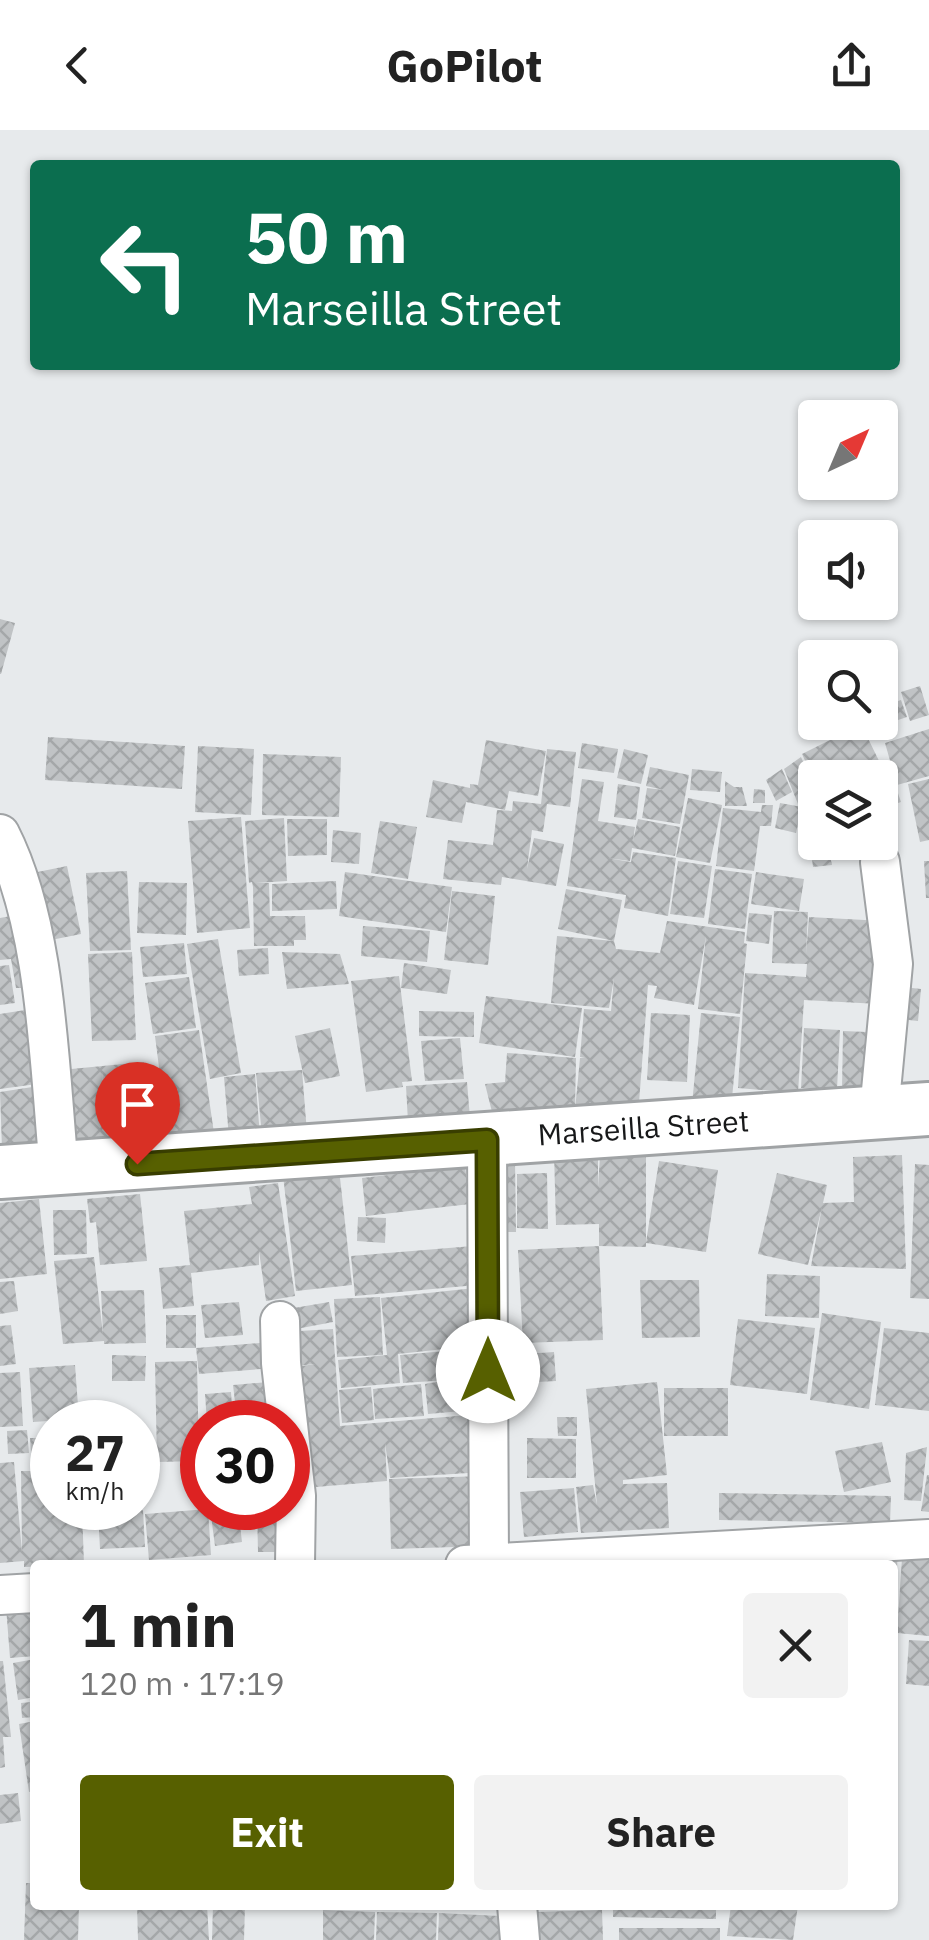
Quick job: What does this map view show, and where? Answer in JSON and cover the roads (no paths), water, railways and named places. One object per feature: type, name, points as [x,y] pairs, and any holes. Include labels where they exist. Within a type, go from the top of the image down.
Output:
[{"type":"main road","name":"Marseilla Street","points":[[0,1172],[904,1111]]},
{"type":"street","points":[[0,834],[17,867],[38,966],[60,1169]]},
{"type":"street","points":[[880,862],[893,964],[904,1111]]},
{"type":"street","points":[[481,1560],[487,1140]]},
{"type":"street","points":[[280,1321],[296,1496],[295,1560]]},
{"type":"street","points":[[564,1560],[929,1538]]},
{"type":"street","points":[[0,1595],[30,1593]]},
{"type":"street","points":[[517,1910],[520,1940]]}]
